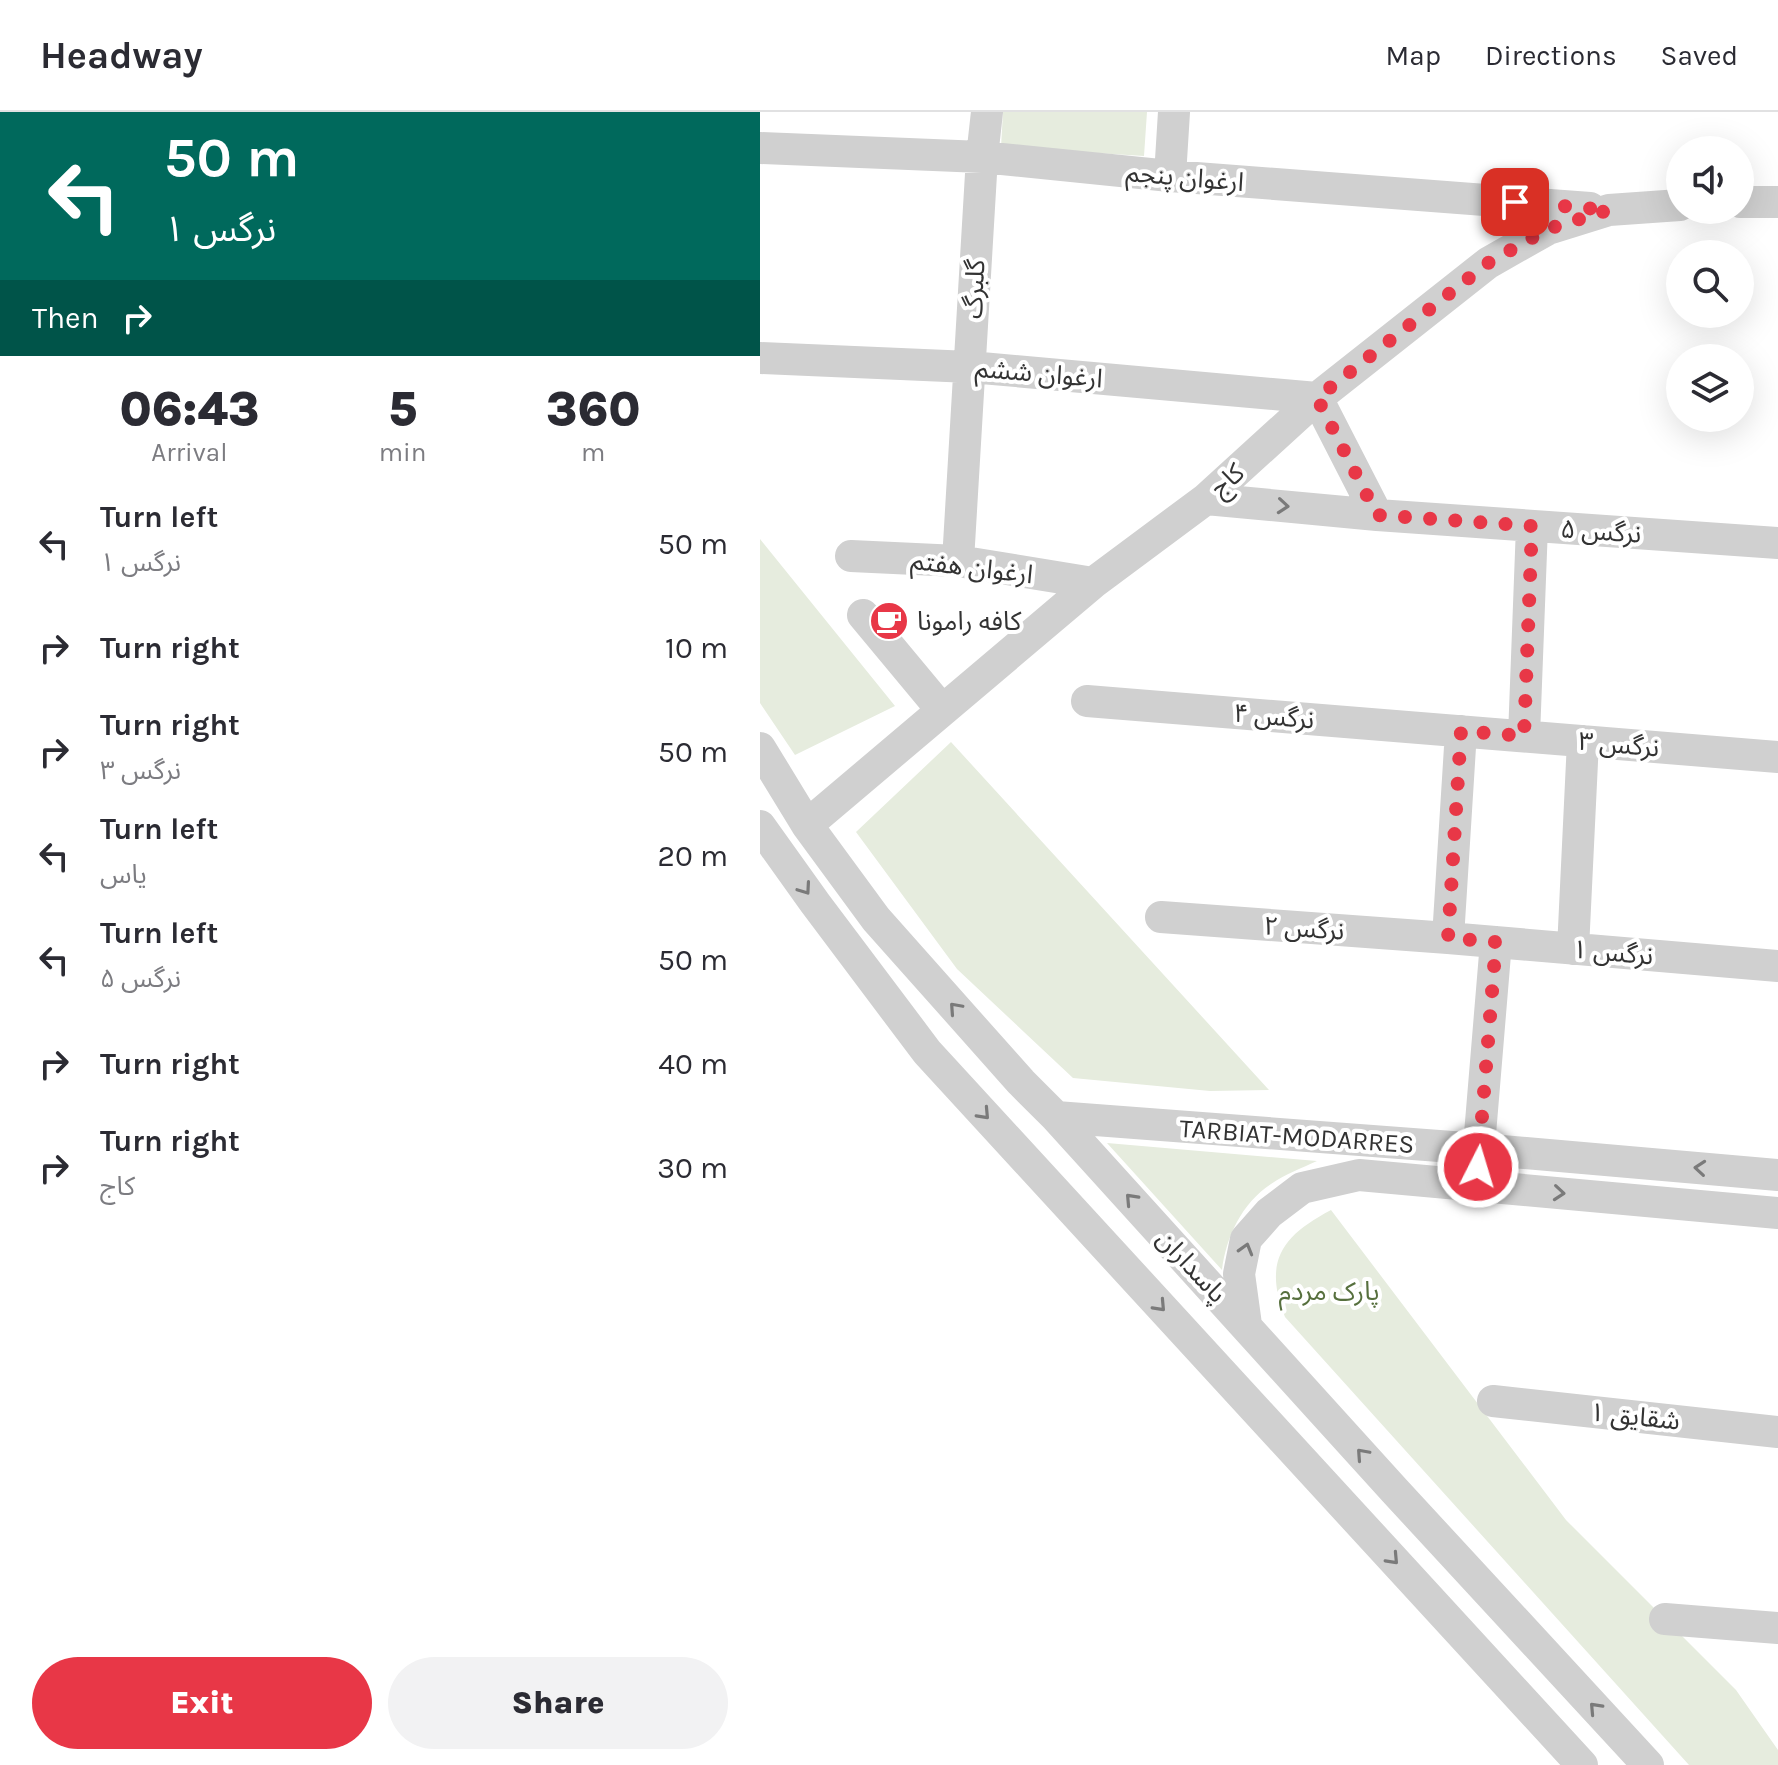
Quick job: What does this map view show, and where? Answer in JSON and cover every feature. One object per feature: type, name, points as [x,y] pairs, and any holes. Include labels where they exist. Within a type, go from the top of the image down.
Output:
[{"type":"street","name":"گلبرگ","points":[[958,561],[987,112]]},
{"type":"street","points":[[1170,176],[1174,112]]},
{"type":"street","name":"ارغوان پنجم","points":[[760,148],[982,157],[1170,176],[1609,210]]},
{"type":"street","points":[[1754,202],[1778,202]]},
{"type":"street","name":"کاج","points":[[807,825],[1093,583],[1206,499],[1317,398],[1488,263],[1548,229],[1609,210],[1666,206]]},
{"type":"street","name":"ارغوان ششم","points":[[760,358],[970,367],[1317,398]]},
{"type":"street","points":[[1317,398],[1377,515]]},
{"type":"street","name":"۵ نرگس","points":[[1206,499],[1377,515],[1778,543]]},
{"type":"street","points":[[1524,736],[1532,526]]},
{"type":"street","name":"ارغوان هفتم","points":[[851,556],[958,561],[1093,583]]},
{"type":"street","points":[[863,615],[942,710]]},
{"type":"street","name":"نرگس ۴","points":[[1087,701],[1461,731]]},
{"type":"street","points":[[1448,938],[1461,731]]},
{"type":"street","name":"نرگس ۳","points":[[1461,731],[1778,757]]},
{"type":"street","points":[[1573,949],[1583,741]]},
{"type":"street","name":"پاسداران","points":[[760,748],[807,825],[876,919],[1021,1082],[1648,1765]]},
{"type":"street","name":"پاسداران","points":[[760,826],[927,1052],[1582,1765]]},
{"type":"street","name":"نرگس ۲","points":[[1161,917],[1448,938]]},
{"type":"street","name":"نرگس ۱","points":[[1448,938],[1778,966]]},
{"type":"street","points":[[1476,1185],[1496,942]]},
{"type":"street","name":"TARBIAT-MODARRES","points":[[1056,1117],[1778,1175]]},
{"type":"street","name":"TARBIAT-MODARRES","points":[[1246,1325],[1239,1274],[1246,1239],[1269,1213],[1302,1188],[1359,1175],[1778,1213]]},
{"type":"street","name":"شقایق ۱","points":[[1493,1401],[1778,1432]]},
{"type":"street","points":[[1356,1519],[1395,1491]]},
{"type":"street","points":[[1665,1619],[1778,1628]]},
{"type":"green space","points":[[1003,112],[1147,112],[1144,156],[1001,147]]},
{"type":"green space","points":[[760,539],[895,706],[795,755],[760,703]]},
{"type":"green space","points":[[951,742],[1269,1090],[1210,1091],[1073,1078],[957,969],[856,832]]},
{"type":"green space","points":[[1107,1143],[1317,1161],[1276,1180],[1252,1201],[1232,1233],[1222,1270]]},
{"type":"green space","name":"پارک مردم","points":[[1331,1210],[1566,1520],[1736,1690],[1778,1750],[1778,1765],[1689,1765],[1285,1317],[1276,1280],[1281,1252],[1300,1230]]},
{"type":"place","name":"کافه رامونا","points":[[889,621]]},
{"type":"route","points":[[1478,1167],[1496,942],[1448,938],[1461,731],[1524,736],[1532,526],[1377,515],[1317,398],[1488,263],[1548,229],[1609,210],[1515,202]]}]
